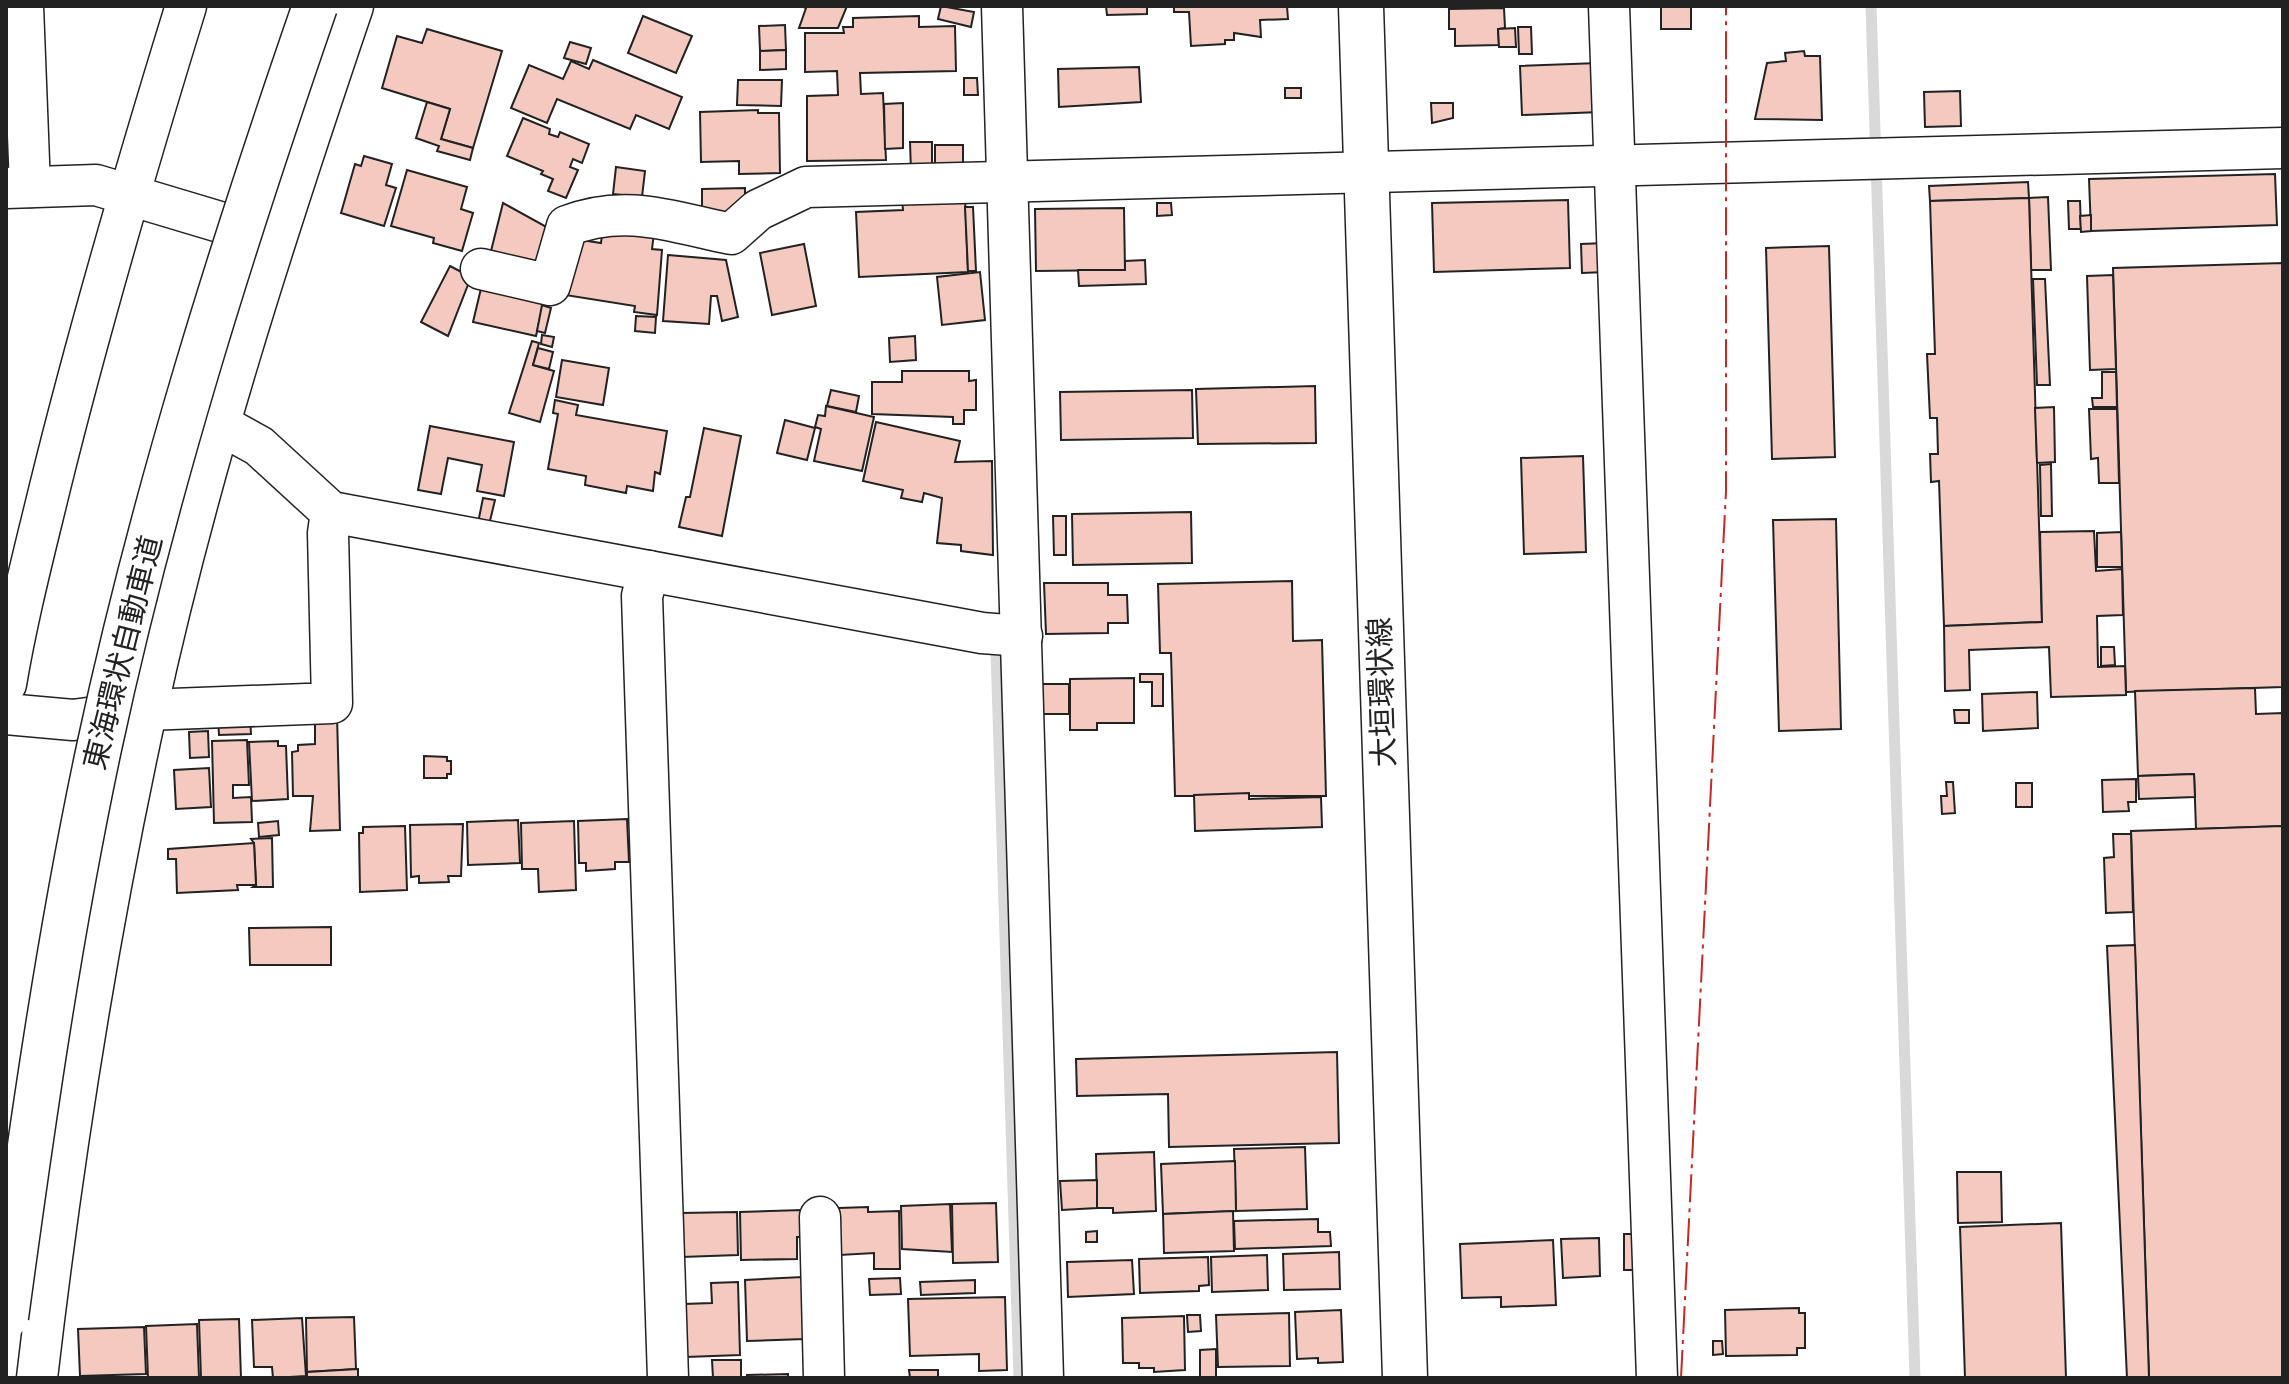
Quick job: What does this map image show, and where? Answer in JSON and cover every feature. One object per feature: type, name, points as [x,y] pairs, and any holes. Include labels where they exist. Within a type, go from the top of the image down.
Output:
[{"type":"main road","name":"東海環状自動車道","points":[[6,1317],[44,1035],[99,747],[168,471],[252,189],[315,6]]},
{"type":"main road","name":"大垣環状線","points":[[1361,6],[1405,1378]]},
{"type":"street","points":[[23,6],[18,187],[96,185],[274,239]]},
{"type":"street","points":[[6,684],[70,405],[128,193],[186,6]]},
{"type":"street","points":[[37,1378],[58,1203],[88,1006],[146,710],[219,424],[274,239],[353,6]]},
{"type":"street","points":[[1002,6],[1043,1378]]},
{"type":"street","points":[[1609,6],[1612,167],[1657,1378]]},
{"type":"street","points":[[481,269],[550,285],[567,226],[594,215],[631,212],[731,234],[758,210],[806,187],[2283,148]]},
{"type":"street","points":[[219,424],[259,446],[331,512],[982,633],[1022,636]]},
{"type":"street","points":[[6,714],[73,720],[146,710],[332,703],[328,533],[331,512]]},
{"type":"street","points":[[649,571],[642,596],[668,1378]]},
{"type":"street","points":[[820,1217],[824,1378]]},
{"type":"building","points":[[801,6],[847,6],[838,28],[799,28],[806,8]]},
{"type":"building","points":[[941,6],[974,12],[971,27],[938,19]]},
{"type":"building","points":[[1106,6],[1147,6],[1147,14],[1107,15]]},
{"type":"building","points":[[1174,6],[1287,6],[1288,19],[1260,20],[1261,37],[1234,33],[1234,40],[1225,40],[1225,44],[1191,46],[1189,12],[1174,12]]},
{"type":"building","points":[[1661,6],[1691,6],[1691,29],[1661,29]]},
{"type":"building","points":[[1504,8],[1505,28],[1498,29],[1499,45],[1455,46],[1455,29],[1449,29],[1449,9]]},
{"type":"building","points":[[643,16],[692,36],[676,73],[628,53]]},
{"type":"building","points":[[919,16],[919,27],[955,26],[956,71],[860,73],[861,94],[883,93],[886,160],[807,161],[807,96],[838,95],[837,71],[805,72],[805,33],[844,33],[843,27],[853,27],[853,18]]},
{"type":"building","points":[[785,25],[786,50],[760,51],[759,26]]},
{"type":"building","points":[[1518,27],[1531,27],[1532,54],[1519,54]]},
{"type":"building","points":[[1515,28],[1516,47],[1499,47],[1498,29]]},
{"type":"building","points":[[427,29],[502,51],[473,148],[441,139],[450,109],[382,88],[397,36],[422,43]]},
{"type":"building","points":[[570,42],[591,48],[586,64],[564,58]]},
{"type":"building","points":[[786,50],[786,69],[760,70],[760,51]]},
{"type":"building","points":[[1804,51],[1805,56],[1820,56],[1822,120],[1755,119],[1767,63],[1786,61],[1785,53]]},
{"type":"building","points":[[593,60],[682,97],[669,129],[636,115],[630,129],[557,99],[547,123],[511,108],[529,65],[563,79],[571,61],[589,69]]},
{"type":"building","points":[[1598,63],[1600,112],[1522,115],[1520,66]]},
{"type":"building","points":[[1139,67],[1141,102],[1059,107],[1058,69]]},
{"type":"building","points":[[964,78],[977,78],[978,95],[964,95]]},
{"type":"building","points":[[738,80],[782,80],[781,106],[737,105]]},
{"type":"building","points":[[1285,88],[1301,88],[1301,98],[1285,98]]},
{"type":"building","points":[[1960,91],[1961,126],[1925,127],[1924,92]]},
{"type":"building","points":[[427,102],[450,109],[441,139],[473,148],[470,160],[437,151],[439,146],[416,138]]},
{"type":"building","points":[[903,103],[903,148],[885,149],[884,104]]},
{"type":"building","points":[[1431,103],[1453,103],[1453,118],[1432,123]]},
{"type":"building","points":[[758,110],[758,113],[779,113],[780,173],[739,174],[739,161],[701,162],[700,112]]},
{"type":"building","points":[[523,118],[550,129],[549,134],[558,137],[560,132],[589,144],[582,163],[573,159],[570,167],[578,170],[566,198],[548,191],[553,179],[541,174],[543,171],[507,156]]},
{"type":"building","points":[[910,142],[932,142],[932,172],[911,172]]},
{"type":"building","points":[[935,145],[963,145],[963,171],[935,171]]},
{"type":"building","points":[[364,156],[392,164],[386,185],[396,188],[384,226],[341,213],[355,164],[361,166]]},
{"type":"building","points":[[616,167],[645,171],[642,197],[613,194]]},
{"type":"building","points":[[407,170],[467,187],[461,209],[473,213],[462,251],[433,243],[434,238],[391,226]]},
{"type":"building","points":[[2275,174],[2277,225],[2091,231],[2089,179]]},
{"type":"building","points":[[2028,182],[2029,198],[1930,201],[1929,186]]},
{"type":"building","points":[[745,188],[745,207],[702,219],[702,189]]},
{"type":"building","points":[[965,196],[968,272],[859,277],[856,212],[903,210],[902,199]]},
{"type":"building","points":[[2048,197],[2051,270],[2031,270],[2029,198]]},
{"type":"building","points":[[2029,198],[2042,622],[1944,626],[1939,481],[1931,482],[1930,454],[1938,454],[1937,418],[1930,418],[1927,354],[1935,354],[1930,201]]},
{"type":"building","points":[[1568,200],[1570,268],[1434,272],[1432,203]]},
{"type":"building","points":[[2068,201],[2080,201],[2081,229],[2069,229]]},
{"type":"building","points":[[503,203],[552,230],[543,276],[488,263]]},
{"type":"building","points":[[1157,203],[1171,203],[1172,215],[1157,216]]},
{"type":"building","points":[[965,207],[973,207],[976,271],[968,271]]},
{"type":"building","points":[[1124,208],[1125,270],[1036,271],[1035,209]]},
{"type":"building","points":[[2091,215],[2091,231],[2081,232],[2080,216]]},
{"type":"building","points":[[603,225],[654,233],[652,249],[662,250],[657,315],[634,312],[635,306],[559,294],[575,239],[601,243]]},
{"type":"building","points":[[1605,243],[1606,272],[1582,273],[1581,244]]},
{"type":"building","points":[[804,244],[816,306],[772,315],[760,253]]},
{"type":"building","points":[[1829,246],[1835,457],[1772,459],[1766,248]]},
{"type":"building","points":[[668,255],[726,260],[738,317],[722,321],[717,296],[711,296],[709,324],[663,321]]},
{"type":"building","points":[[1145,260],[1146,284],[1079,286],[1078,270],[1125,270],[1125,261]]},
{"type":"building","points":[[2283,263],[2283,687],[2126,692],[2113,268]]},
{"type":"building","points":[[450,266],[471,277],[448,336],[421,322]]},
{"type":"building","points":[[980,272],[985,320],[942,325],[937,277]]},
{"type":"building","points":[[2113,275],[2116,369],[2090,370],[2087,276]]},
{"type":"building","points":[[2033,279],[2045,279],[2050,385],[2037,385]]},
{"type":"building","points":[[483,280],[545,295],[536,336],[473,322]]},
{"type":"building","points":[[542,305],[551,308],[545,333],[537,331]]},
{"type":"building","points":[[636,316],[656,317],[655,333],[635,331]]},
{"type":"building","points":[[542,335],[554,337],[552,347],[541,344]]},
{"type":"building","points":[[915,336],[916,360],[890,362],[889,338]]},
{"type":"building","points":[[532,341],[539,343],[533,365],[554,371],[540,422],[509,413]]},
{"type":"building","points":[[538,348],[553,352],[549,369],[533,365]]},
{"type":"building","points":[[562,360],[609,368],[603,405],[556,397]]},
{"type":"building","points":[[902,371],[969,371],[969,381],[976,380],[976,410],[964,410],[964,424],[953,424],[953,417],[872,414],[872,382],[902,382]]},
{"type":"building","points":[[2102,372],[2116,372],[2117,407],[2093,407],[2092,398],[2102,398]]},
{"type":"building","points":[[1315,386],[1316,443],[1198,444],[1196,389]]},
{"type":"building","points":[[831,390],[859,396],[856,412],[827,406]]},
{"type":"building","points":[[1192,390],[1193,438],[1061,440],[1060,392]]},
{"type":"building","points":[[555,400],[578,405],[576,415],[667,431],[660,474],[655,472],[653,491],[627,486],[626,493],[585,485],[586,476],[548,469],[558,414],[553,413]]},
{"type":"building","points":[[826,406],[874,417],[862,471],[814,461],[821,429],[815,427],[818,415],[825,416]]},
{"type":"building","points":[[2054,407],[2055,462],[2037,463],[2035,408]]},
{"type":"building","points":[[2089,409],[2117,409],[2119,483],[2099,483],[2098,458],[2091,459]]},
{"type":"building","points":[[785,420],[815,428],[807,460],[777,453]]},
{"type":"building","points":[[876,422],[960,441],[955,462],[992,461],[993,555],[961,551],[961,545],[937,543],[942,498],[924,493],[922,502],[901,498],[903,490],[863,481]]},
{"type":"building","points":[[430,426],[514,442],[504,496],[477,491],[482,465],[448,458],[441,494],[418,490]]},
{"type":"building","points":[[704,428],[741,436],[722,536],[679,527],[686,497],[690,497]]},
{"type":"building","points":[[1583,456],[1586,552],[1524,554],[1521,458]]},
{"type":"building","points":[[2051,464],[2052,516],[2041,516],[2040,465]]},
{"type":"building","points":[[483,498],[495,500],[489,525],[478,523]]},
{"type":"building","points":[[1191,512],[1192,563],[1073,565],[1072,514]]},
{"type":"building","points":[[1053,516],[1066,516],[1066,555],[1054,555]]},
{"type":"building","points":[[1836,519],[1841,729],[1779,731],[1773,520]]},
{"type":"building","points":[[2094,531],[2096,571],[2122,569],[2123,615],[2097,616],[2098,667],[2125,666],[2126,695],[2051,697],[2049,647],[1969,650],[1970,690],[1945,691],[1944,626],[2042,622],[2040,532]]},
{"type":"building","points":[[2121,532],[2122,567],[2097,567],[2097,533]]},
{"type":"building","points":[[1292,581],[1293,641],[1322,640],[1326,796],[1175,796],[1171,653],[1160,653],[1158,584]]},
{"type":"building","points":[[1044,583],[1108,583],[1108,595],[1127,595],[1128,623],[1108,623],[1108,633],[1046,634]]},
{"type":"building","points":[[2101,647],[2114,647],[2115,665],[2101,666]]},
{"type":"building","points":[[1140,674],[1163,674],[1163,706],[1152,706],[1152,682],[1140,682]]},
{"type":"building","points":[[1134,678],[1134,723],[1097,723],[1097,730],[1070,730],[1070,679]]},
{"type":"building","points":[[1042,684],[1069,684],[1069,714],[1042,714]]},
{"type":"building","points":[[2255,688],[2256,714],[2283,713],[2283,826],[2196,829],[2194,774],[2138,776],[2135,691]]},
{"type":"building","points":[[2037,692],[2038,728],[1983,731],[1982,694]]},
{"type":"building","points":[[1954,710],[1969,710],[1969,723],[1955,723]]},
{"type":"building","points":[[337,715],[340,830],[310,831],[313,796],[293,796],[292,752],[298,751],[298,745],[315,744],[315,716]]},
{"type":"building","points":[[250,717],[251,734],[219,735],[218,718]]},
{"type":"building","points":[[208,731],[209,757],[190,758],[189,732]]},
{"type":"building","points":[[247,740],[249,785],[233,785],[233,798],[251,797],[252,822],[214,823],[212,741]]},
{"type":"building","points":[[278,741],[278,746],[286,746],[288,799],[252,801],[249,742]]},
{"type":"building","points":[[424,756],[447,757],[447,761],[451,761],[451,774],[447,774],[447,778],[424,778]]},
{"type":"building","points":[[209,768],[211,807],[176,809],[174,770]]},
{"type":"building","points":[[2194,774],[2195,797],[2139,799],[2138,776]]},
{"type":"building","points":[[2136,779],[2136,802],[2128,802],[2129,811],[2103,812],[2102,780]]},
{"type":"building","points":[[1946,782],[1953,782],[1955,813],[1942,814],[1941,796],[1947,796]]},
{"type":"building","points":[[2016,783],[2032,783],[2032,807],[2016,807]]},
{"type":"building","points":[[1249,793],[1249,799],[1321,797],[1322,827],[1195,831],[1194,795]]},
{"type":"building","points":[[627,819],[629,862],[615,862],[615,869],[586,871],[586,863],[579,863],[578,821]]},
{"type":"building","points":[[518,820],[520,863],[468,865],[467,822]]},
{"type":"building","points":[[278,821],[279,835],[259,837],[258,823]]},
{"type":"building","points":[[574,821],[576,890],[539,892],[538,869],[522,869],[521,823]]},
{"type":"building","points":[[463,824],[461,876],[448,876],[449,882],[419,883],[419,876],[411,877],[410,825]]},
{"type":"building","points":[[405,826],[407,890],[360,892],[359,833],[363,833],[363,827]]},
{"type":"building","points":[[2283,826],[2283,1378],[2149,1378],[2131,831]]},
{"type":"building","points":[[2113,834],[2131,834],[2133,912],[2106,913],[2104,858],[2114,857]]},
{"type":"building","points":[[272,838],[273,887],[253,887],[256,885],[254,843],[251,839]]},
{"type":"building","points":[[254,843],[256,885],[237,885],[238,890],[177,893],[176,859],[168,859],[168,849]]},
{"type":"building","points":[[331,927],[331,965],[250,965],[249,928]]},
{"type":"building","points":[[2135,945],[2149,1378],[2127,1378],[2107,946]]},
{"type":"building","points":[[1337,1052],[1339,1143],[1169,1147],[1168,1094],[1077,1096],[1076,1059]]},
{"type":"building","points":[[1305,1147],[1307,1209],[1236,1211],[1234,1149]]},
{"type":"building","points":[[1154,1152],[1156,1211],[1113,1213],[1113,1208],[1097,1208],[1096,1154]]},
{"type":"building","points":[[1235,1161],[1236,1211],[1163,1214],[1161,1164]]},
{"type":"building","points":[[1957,1172],[2001,1172],[2002,1222],[1958,1223]]},
{"type":"building","points":[[1097,1180],[1097,1208],[1062,1210],[1060,1181]]},
{"type":"building","points":[[996,1203],[998,1262],[953,1263],[952,1204]]},
{"type":"building","points":[[950,1204],[952,1252],[902,1249],[901,1206]]},
{"type":"building","points":[[868,1207],[868,1212],[899,1211],[900,1269],[874,1269],[874,1253],[840,1255],[839,1208]]},
{"type":"building","points":[[802,1210],[802,1237],[797,1237],[797,1259],[741,1260],[740,1212]]},
{"type":"building","points":[[1233,1211],[1234,1251],[1164,1253],[1163,1214]]},
{"type":"building","points":[[737,1212],[738,1255],[682,1257],[681,1213]]},
{"type":"building","points":[[1318,1219],[1318,1232],[1330,1232],[1331,1246],[1235,1249],[1234,1221]]},
{"type":"building","points":[[2061,1223],[2066,1378],[1965,1378],[1960,1227]]},
{"type":"building","points":[[1097,1231],[1097,1242],[1086,1242],[1086,1232]]},
{"type":"building","points":[[1624,1234],[1640,1234],[1640,1270],[1624,1270]]},
{"type":"building","points":[[1599,1238],[1600,1276],[1563,1278],[1561,1239]]},
{"type":"building","points":[[1553,1240],[1556,1305],[1501,1307],[1501,1297],[1462,1298],[1460,1244]]},
{"type":"building","points":[[1339,1252],[1340,1289],[1284,1290],[1283,1254]]},
{"type":"building","points":[[1267,1255],[1268,1290],[1212,1292],[1211,1257]]},
{"type":"building","points":[[1208,1257],[1209,1285],[1199,1286],[1199,1291],[1140,1293],[1139,1259]]},
{"type":"building","points":[[1132,1260],[1134,1294],[1068,1297],[1067,1262]]},
{"type":"building","points":[[802,1277],[804,1339],[747,1341],[745,1280]]},
{"type":"building","points":[[900,1278],[901,1294],[870,1295],[869,1279]]},
{"type":"building","points":[[975,1280],[975,1293],[921,1295],[920,1282]]},
{"type":"building","points":[[738,1282],[740,1355],[686,1357],[684,1304],[712,1303],[711,1283]]},
{"type":"building","points":[[1005,1297],[1007,1370],[979,1371],[979,1354],[910,1356],[908,1299]]},
{"type":"building","points":[[1799,1308],[1799,1313],[1805,1313],[1805,1348],[1797,1348],[1797,1355],[1726,1356],[1725,1310]]},
{"type":"building","points":[[1341,1310],[1343,1362],[1318,1363],[1318,1358],[1297,1359],[1295,1312]]},
{"type":"building","points":[[1289,1313],[1290,1366],[1218,1367],[1216,1315]]},
{"type":"building","points":[[1187,1315],[1200,1315],[1201,1331],[1188,1332]]},
{"type":"building","points":[[1184,1316],[1185,1370],[1154,1372],[1154,1368],[1139,1368],[1139,1363],[1123,1363],[1122,1318]]},
{"type":"building","points":[[354,1317],[356,1369],[307,1372],[306,1318]]},
{"type":"building","points":[[302,1318],[306,1376],[273,1378],[272,1367],[254,1367],[252,1320]]},
{"type":"building","points":[[239,1319],[241,1378],[201,1378],[199,1320]]},
{"type":"building","points":[[197,1324],[199,1378],[148,1378],[146,1326]]},
{"type":"building","points":[[144,1327],[146,1374],[80,1376],[78,1329]]},
{"type":"building","points":[[1713,1341],[1722,1341],[1723,1354],[1713,1355]]},
{"type":"building","points":[[1216,1349],[1216,1377],[1200,1378],[1200,1350]]},
{"type":"building","points":[[712,1360],[741,1360],[741,1378],[713,1378]]},
{"type":"building","points":[[358,1369],[358,1378],[307,1378],[307,1372]]},
{"type":"building","points":[[909,1370],[938,1370],[938,1378],[910,1378]]},
{"type":"building","points":[[788,1374],[788,1378],[747,1378],[747,1375]]},
{"type":"waterway","points":[[1871,6],[1915,1378]]},
{"type":"waterway","points":[[996,651],[1019,1378]]},
{"type":"power","points":[[1681,1378],[1726,491],[1726,6]]}]
